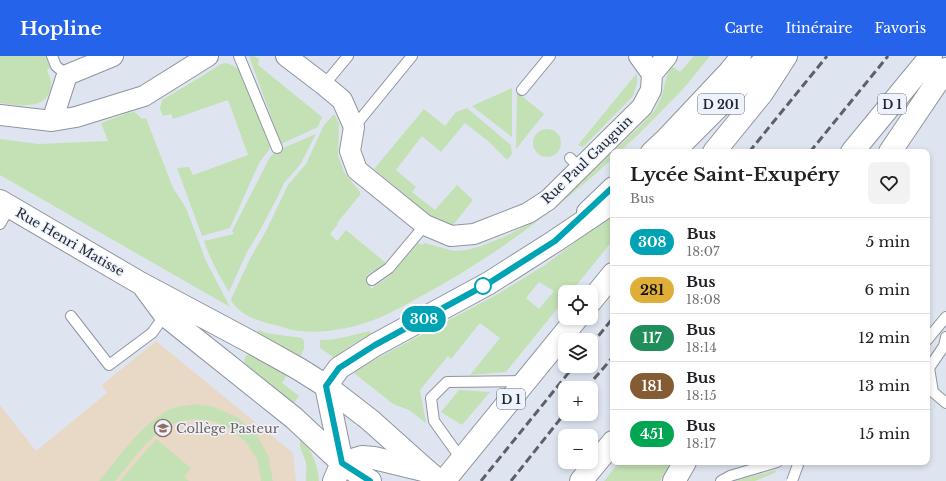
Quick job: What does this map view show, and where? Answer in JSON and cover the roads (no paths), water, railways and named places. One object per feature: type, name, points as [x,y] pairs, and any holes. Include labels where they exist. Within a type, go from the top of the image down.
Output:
[{"type":"main road","name":"D 201","points":[[676,149],[769,56]]},
{"type":"main road","points":[[716,149],[762,93],[786,56]]},
{"type":"main road","name":"D 1","points":[[854,149],[931,56]]},
{"type":"main road","points":[[892,149],[946,68]]},
{"type":"main road","points":[[338,472],[326,386],[339,368],[375,345],[489,283],[610,204]]},
{"type":"main road","name":"Rue Henri Matisse","points":[[3,211],[299,369],[326,386],[370,420],[437,478]]},
{"type":"main road","points":[[598,292],[610,278]]},
{"type":"main road","points":[[140,283],[165,315],[294,418],[338,472],[370,481]]},
{"type":"main road","name":"D 1","points":[[437,478],[462,460],[571,325]]},
{"type":"main road","points":[[581,481],[610,446]]},
{"type":"main road","points":[[338,472],[362,457],[374,458],[437,478]]},
{"type":"main road","points":[[674,481],[683,465]]},
{"type":"street","points":[[52,121],[67,75],[113,56]]},
{"type":"street","points":[[0,115],[52,121],[76,117],[144,96],[208,56]]},
{"type":"street","points":[[286,56],[342,100],[354,127]]},
{"type":"street","points":[[638,56],[652,74],[667,56]]},
{"type":"street","points":[[654,149],[724,77],[741,56]]},
{"type":"street","name":"Rue Paul Gauguin","points":[[354,127],[350,151],[357,170],[425,225],[451,236],[474,234],[528,213],[548,200],[575,163],[642,107],[651,90],[652,74]]},
{"type":"street","points":[[555,241],[610,190]]},
{"type":"lane","points":[[52,56],[56,66],[67,75]]},
{"type":"lane","points":[[238,56],[276,148]]},
{"type":"lane","points":[[324,85],[348,56]]},
{"type":"lane","points":[[354,127],[412,56]]},
{"type":"lane","points":[[522,90],[550,56]]},
{"type":"lane","points":[[372,280],[389,268],[425,225]]},
{"type":"lane","points":[[71,316],[109,365],[152,333],[165,315]]},
{"type":"lane","points":[[930,336],[946,317]]},
{"type":"lane","points":[[946,337],[944,346],[930,368],[933,392],[946,403]]},
{"type":"lane","points":[[462,460],[434,421],[431,398],[446,382],[525,381]]},
{"type":"lane","points":[[721,481],[730,476],[767,465]]},
{"type":"lane","points":[[792,481],[797,465]]},
{"type":"railway","points":[[751,149],[827,56]]},
{"type":"railway","points":[[812,149],[888,56]]},
{"type":"railway","points":[[598,336],[610,322]]},
{"type":"railway","points":[[592,381],[610,360]]},
{"type":"railway","points":[[481,481],[568,373]]},
{"type":"railway","points":[[511,481],[559,421]]},
{"type":"place","name":"Collège Pasteur","points":[[163,428]]}]
